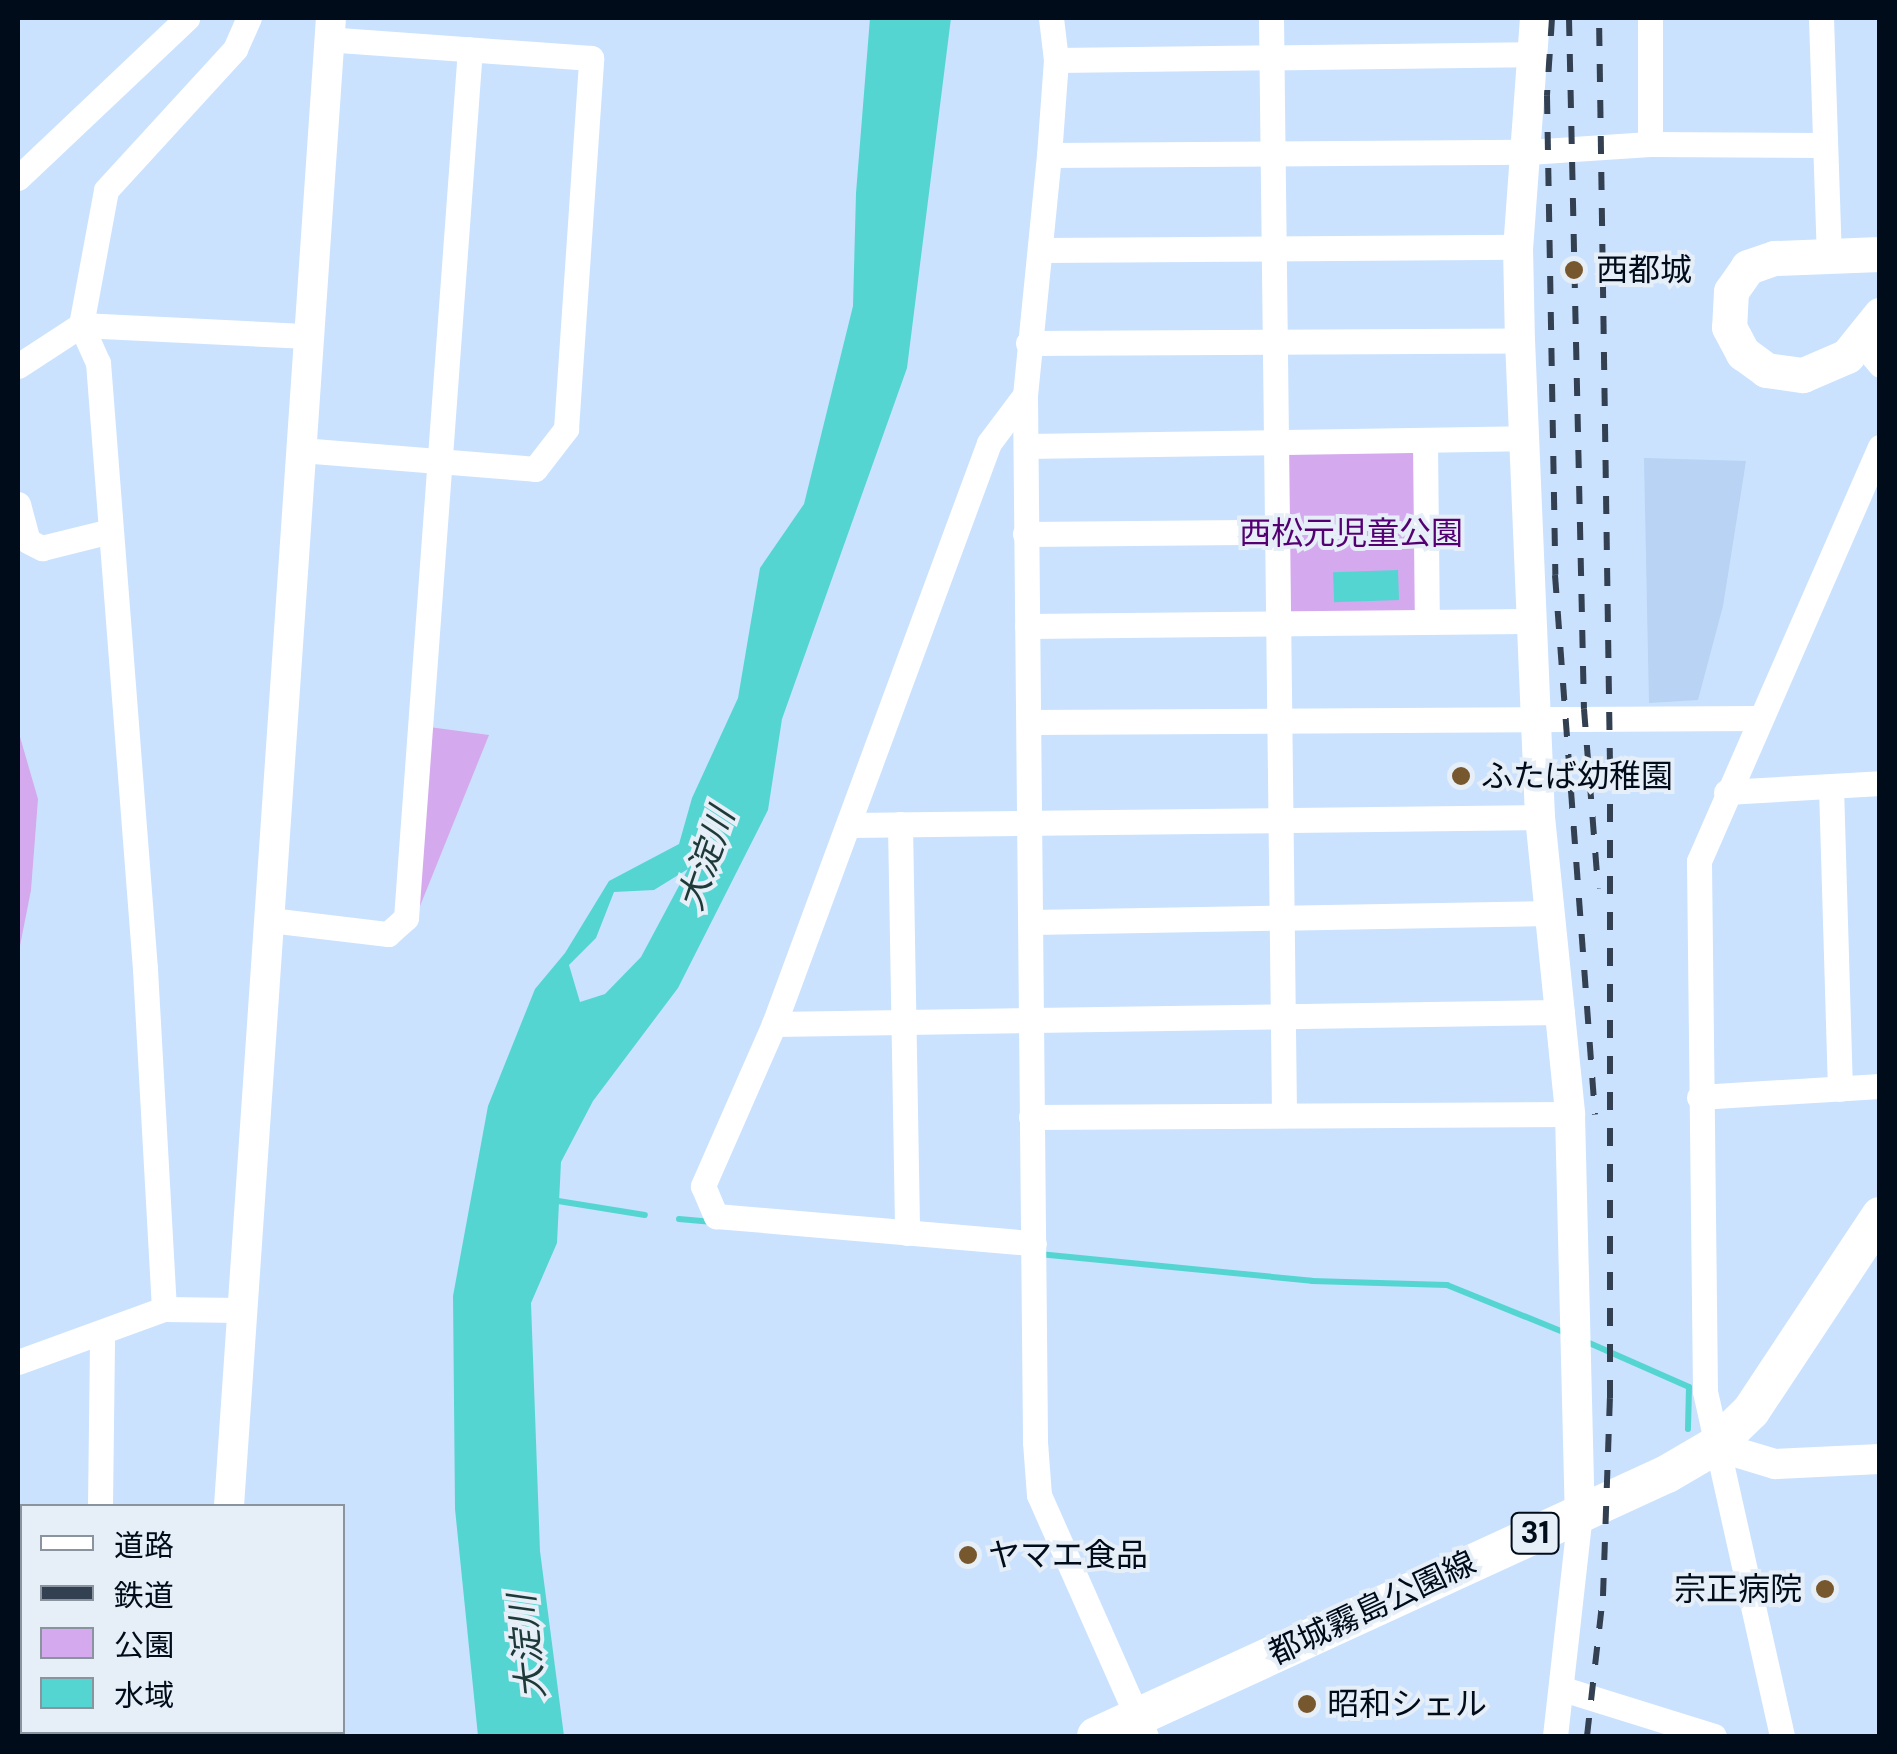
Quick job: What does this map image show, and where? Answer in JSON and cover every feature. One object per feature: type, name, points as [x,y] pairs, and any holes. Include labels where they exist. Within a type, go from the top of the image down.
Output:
[{"type":"main road","points":[[1874,341],[1803,375],[1766,370],[1743,353],[1729,327],[1731,291],[1734,280],[1748,267],[1774,258],[1880,254]]},
{"type":"main road","name":"都城霧島公園線","points":[[1096,1736],[1142,1727],[1580,1512],[1666,1474],[1715,1446],[1752,1411],[1880,1216]]},
{"type":"street","points":[[18,178],[187,18]]},
{"type":"street","points":[[164,1309],[145,969],[98,363],[81,325],[106,190],[235,50],[248,18]]},
{"type":"street","points":[[1051,18],[1056,60],[1050,154],[1025,396],[1039,1495],[1142,1727]]},
{"type":"street","points":[[1271,18],[1284,1115]]},
{"type":"street","points":[[1536,18],[1518,247],[1520,340],[1540,817],[1570,1114],[1580,1512],[1555,1736]]},
{"type":"street","points":[[1650,18],[1650,144]]},
{"type":"street","points":[[1820,18],[1829,256]]},
{"type":"street","points":[[230,1504],[242,1310],[270,920],[308,336],[330,28],[470,49],[591,58],[566,428],[535,468],[301,450]]},
{"type":"street","points":[[270,920],[388,934],[406,918],[470,49]]},
{"type":"street","points":[[1056,60],[1534,54]]},
{"type":"street","points":[[1050,154],[1528,152],[1650,144],[1822,145]]},
{"type":"street","points":[[1042,250],[1275,245],[1518,247]]},
{"type":"street","points":[[18,366],[81,325],[308,336]]},
{"type":"street","points":[[1028,343],[1520,340]]},
{"type":"street","points":[[1025,396],[988,443],[774,1024],[703,1186],[716,1216],[907,1233],[1034,1252]]},
{"type":"street","points":[[1026,446],[1524,438]]},
{"type":"street","points":[[1425,442],[1427,620]]},
{"type":"street","points":[[1782,1736],[1705,1391],[1699,861],[1880,447]]},
{"type":"street","points":[[18,504],[28,541],[42,548],[110,530]]},
{"type":"street","points":[[1025,534],[1276,532]]},
{"type":"street","points":[[1027,626],[1529,621]]},
{"type":"street","points":[[1029,722],[1759,718]]},
{"type":"street","points":[[1726,792],[1880,784]]},
{"type":"street","points":[[1832,787],[1840,1089]]},
{"type":"street","points":[[850,825],[1540,817]]},
{"type":"street","points":[[900,824],[907,1233]]},
{"type":"street","points":[[1031,922],[1551,913]]},
{"type":"street","points":[[774,1024],[1562,1012]]},
{"type":"street","points":[[1699,1097],[1880,1086]]},
{"type":"street","points":[[1032,1117],[1570,1114]]},
{"type":"street","points":[[18,1362],[164,1309],[242,1310]]},
{"type":"street","points":[[100,1504],[102,1334]]},
{"type":"street","points":[[1715,1446],[1776,1464],[1880,1459]]},
{"type":"street","points":[[1563,1689],[1714,1736]]},
{"type":"shaded area","points":[[1644,458],[1746,461],[1723,606],[1698,700],[1649,703]]},
{"type":"green space","name":"西松元児童公園","points":[[1275,442],[1425,442],[1425,624],[1275,624]]},
{"type":"green space","points":[[429,727],[489,735],[416,916]]},
{"type":"green space","points":[[18,730],[38,799],[31,890],[18,956]]},
{"type":"water","name":"大淀川","points":[[870,18],[951,18],[907,368],[782,719],[768,810],[678,988],[593,1101],[561,1162],[557,1243],[531,1303],[540,1551],[564,1736],[478,1736],[455,1509],[453,1296],[488,1106],[535,989],[565,953],[609,881],[679,844],[692,798],[738,698],[760,568],[804,504],[853,306],[856,193]],"holes":[[[688,869],[641,957],[605,994],[580,1002],[569,965],[596,938],[614,892],[654,890]]]},
{"type":"water","points":[[1398,570],[1399,600],[1334,602],[1333,572]]},
{"type":"waterway","points":[[552,1200],[645,1215]]},
{"type":"waterway","points":[[679,1219],[713,1222]]},
{"type":"waterway","points":[[1039,1254],[1312,1281],[1447,1285],[1566,1333]]},
{"type":"waterway","points":[[1587,1342],[1689,1387],[1688,1429]]},
{"type":"railway","points":[[1552,18],[1547,96],[1555,575],[1595,1115]]},
{"type":"railway","points":[[1569,18],[1584,709],[1598,888]]},
{"type":"railway","points":[[1587,1736],[1603,1596],[1610,1398],[1610,766],[1599,18]]},
{"type":"place","name":"西都城","points":[[1574,270]]},
{"type":"place","name":"ふたば幼稚園","points":[[1461,776]]},
{"type":"place","name":"ヤマエ食品","points":[[968,1555]]},
{"type":"place","name":"宗正病院","points":[[1825,1589]]},
{"type":"place","name":"昭和シェル","points":[[1307,1704]]}]
